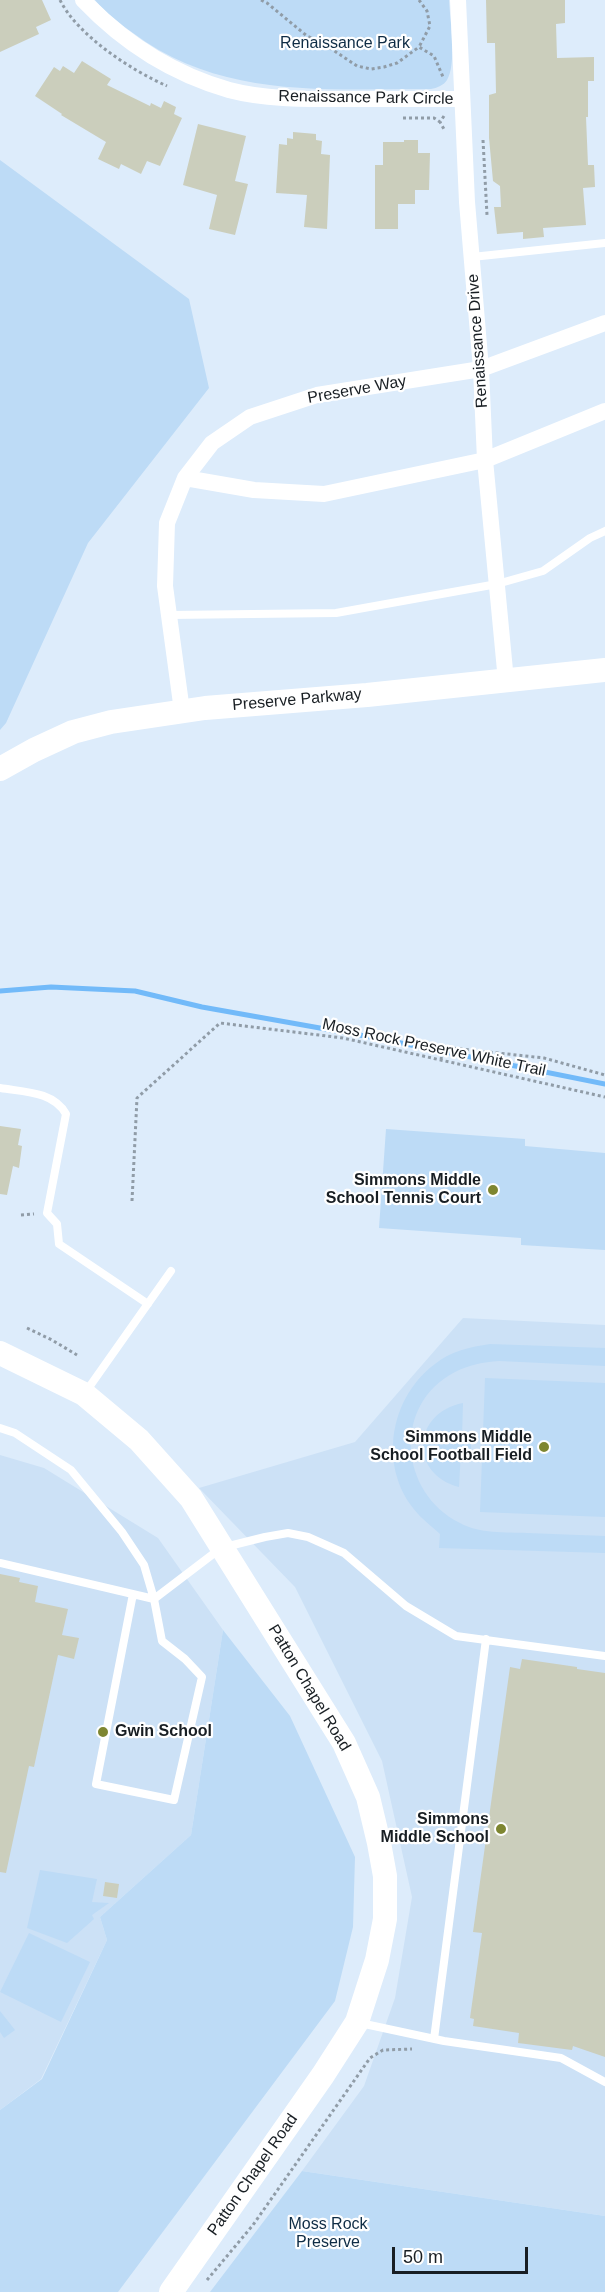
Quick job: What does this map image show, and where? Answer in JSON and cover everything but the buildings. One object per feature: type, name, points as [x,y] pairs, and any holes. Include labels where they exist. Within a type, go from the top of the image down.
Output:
[{"type":"street","name":"Renaissance Park Circle","points":[[83,0],[113,30],[152,57],[191,76],[230,90],[270,97],[316,99],[462,99]]},
{"type":"street","name":"Renaissance Drive","points":[[458,0],[467,202],[481,369],[485,460],[506,681]]},
{"type":"street","name":"Preserve Way","points":[[182,711],[165,586],[167,522],[185,478],[212,443],[250,417],[317,395],[481,369],[605,323]]},
{"type":"street","points":[[185,478],[254,490],[324,494],[485,460],[605,411]]},
{"type":"street","name":"Preserve Parkway","points":[[0,770],[34,750],[72,732],[111,722],[182,711],[605,670]]},
{"type":"street","name":"Patton Chapel Road","points":[[0,1353],[84,1394],[139,1440],[191,1498],[344,1743],[368,1797],[385,1876],[385,1919],[377,1960],[357,2022],[324,2075],[171,2292]]},
{"type":"lane","points":[[472,257],[605,243]]},
{"type":"lane","points":[[169,615],[336,613],[497,584],[543,572],[590,538],[605,531]]},
{"type":"lane","points":[[0,1088],[52,1098],[62,1106],[66,1114],[47,1213],[57,1224],[59,1244],[148,1304]]},
{"type":"lane","points":[[84,1394],[171,1271]]},
{"type":"lane","points":[[0,1428],[15,1433],[71,1470],[122,1532],[144,1565],[154,1599],[162,1641],[185,1659],[202,1677],[174,1800],[96,1784],[134,1594]]},
{"type":"lane","points":[[154,1599],[221,1548],[288,1533],[308,1537],[344,1553],[406,1606],[456,1636],[605,1656]]},
{"type":"lane","points":[[0,1563],[154,1599]]},
{"type":"lane","points":[[434,2039],[486,1640]]},
{"type":"lane","points":[[357,2022],[434,2039],[561,2058],[605,2082]]},
{"type":"path","points":[[419,0],[427,11],[430,26],[419,47]]},
{"type":"path","points":[[483,139],[488,221]]},
{"type":"path","name":"Moss Rock Preserve White Trail","points":[[132,1201],[137,1098],[220,1023],[343,1038],[605,1097]]},
{"type":"path","points":[[441,1059],[444,1047],[544,1058],[605,1075]]},
{"type":"path","points":[[27,1328],[77,1355]]},
{"type":"path","points":[[204,2284],[253,2224],[370,2058],[383,2050],[396,2048],[419,2050]]},
{"type":"shaded area","name":"Simmons Middle School","points":[[463,1318],[605,1325],[605,2216],[302,2171],[364,2086],[395,1998],[412,1897],[382,1761],[295,1587],[199,1488],[355,1442]]},
{"type":"shaded area","name":"Gwin School","points":[[0,1455],[44,1468],[158,1538],[223,1630],[191,1835],[100,1917],[107,1940],[41,2079],[0,2110]]},
{"type":"green space","name":"Renaissance Park","points":[[95,0],[449,0],[452,64],[447,80],[431,89],[314,89],[239,80],[202,70],[167,54],[117,22]]},
{"type":"green space","points":[[0,160],[189,299],[209,388],[88,543],[6,723],[0,730]]},
{"type":"green space","name":"Simmons Middle School Tennis Court","points":[[386,1129],[525,1139],[525,1146],[605,1153],[605,1250],[521,1245],[521,1238],[379,1228]]},
{"type":"green space","points":[[490,1344],[605,1348],[605,1366],[499,1361],[476,1364],[455,1372],[435,1386],[421,1405],[413,1426],[411,1448],[415,1470],[425,1491],[440,1509],[468,1527],[493,1532],[605,1536],[605,1553],[439,1548],[440,1534],[410,1504],[400,1486],[393,1448],[400,1410],[409,1393],[420,1377],[441,1360],[461,1350]]},
{"type":"green space","name":"Simmons Middle School Football Field","points":[[485,1378],[605,1383],[605,1517],[480,1512]]},
{"type":"green space","points":[[463,1403],[462,1438],[471,1438],[471,1452],[461,1451],[459,1487],[443,1480],[431,1470],[425,1457],[423,1444],[426,1431],[434,1419],[446,1409]]},
{"type":"green space","points":[[223,1630],[290,1716],[355,1857],[353,1927],[335,2001],[118,2292],[0,2292],[0,2110],[42,2079],[107,1940],[100,1917],[191,1835]]},
{"type":"green space","points":[[40,1870],[97,1879],[92,1902],[109,1903],[92,1915],[94,1919],[67,1943],[27,1928]]},
{"type":"green space","points":[[29,1933],[90,1962],[61,2022],[0,1992]]},
{"type":"green space","points":[[0,2011],[15,2030],[4,2038],[0,2032]]},
{"type":"green space","name":"Moss Rock Preserve","points":[[302,2171],[605,2216],[605,2292],[210,2292]]},
{"type":"waterway","points":[[0,991],[51,987],[135,991],[202,1007],[376,1038],[605,1084]]},
{"type":"place","name":"Simmons Middle School Tennis Court","points":[[493,1190]]},
{"type":"place","name":"Simmons Middle School Football Field","points":[[544,1447]]},
{"type":"place","name":"Gwin School","points":[[103,1732]]},
{"type":"place","name":"Simmons Middle School","points":[[501,1829]]}]
